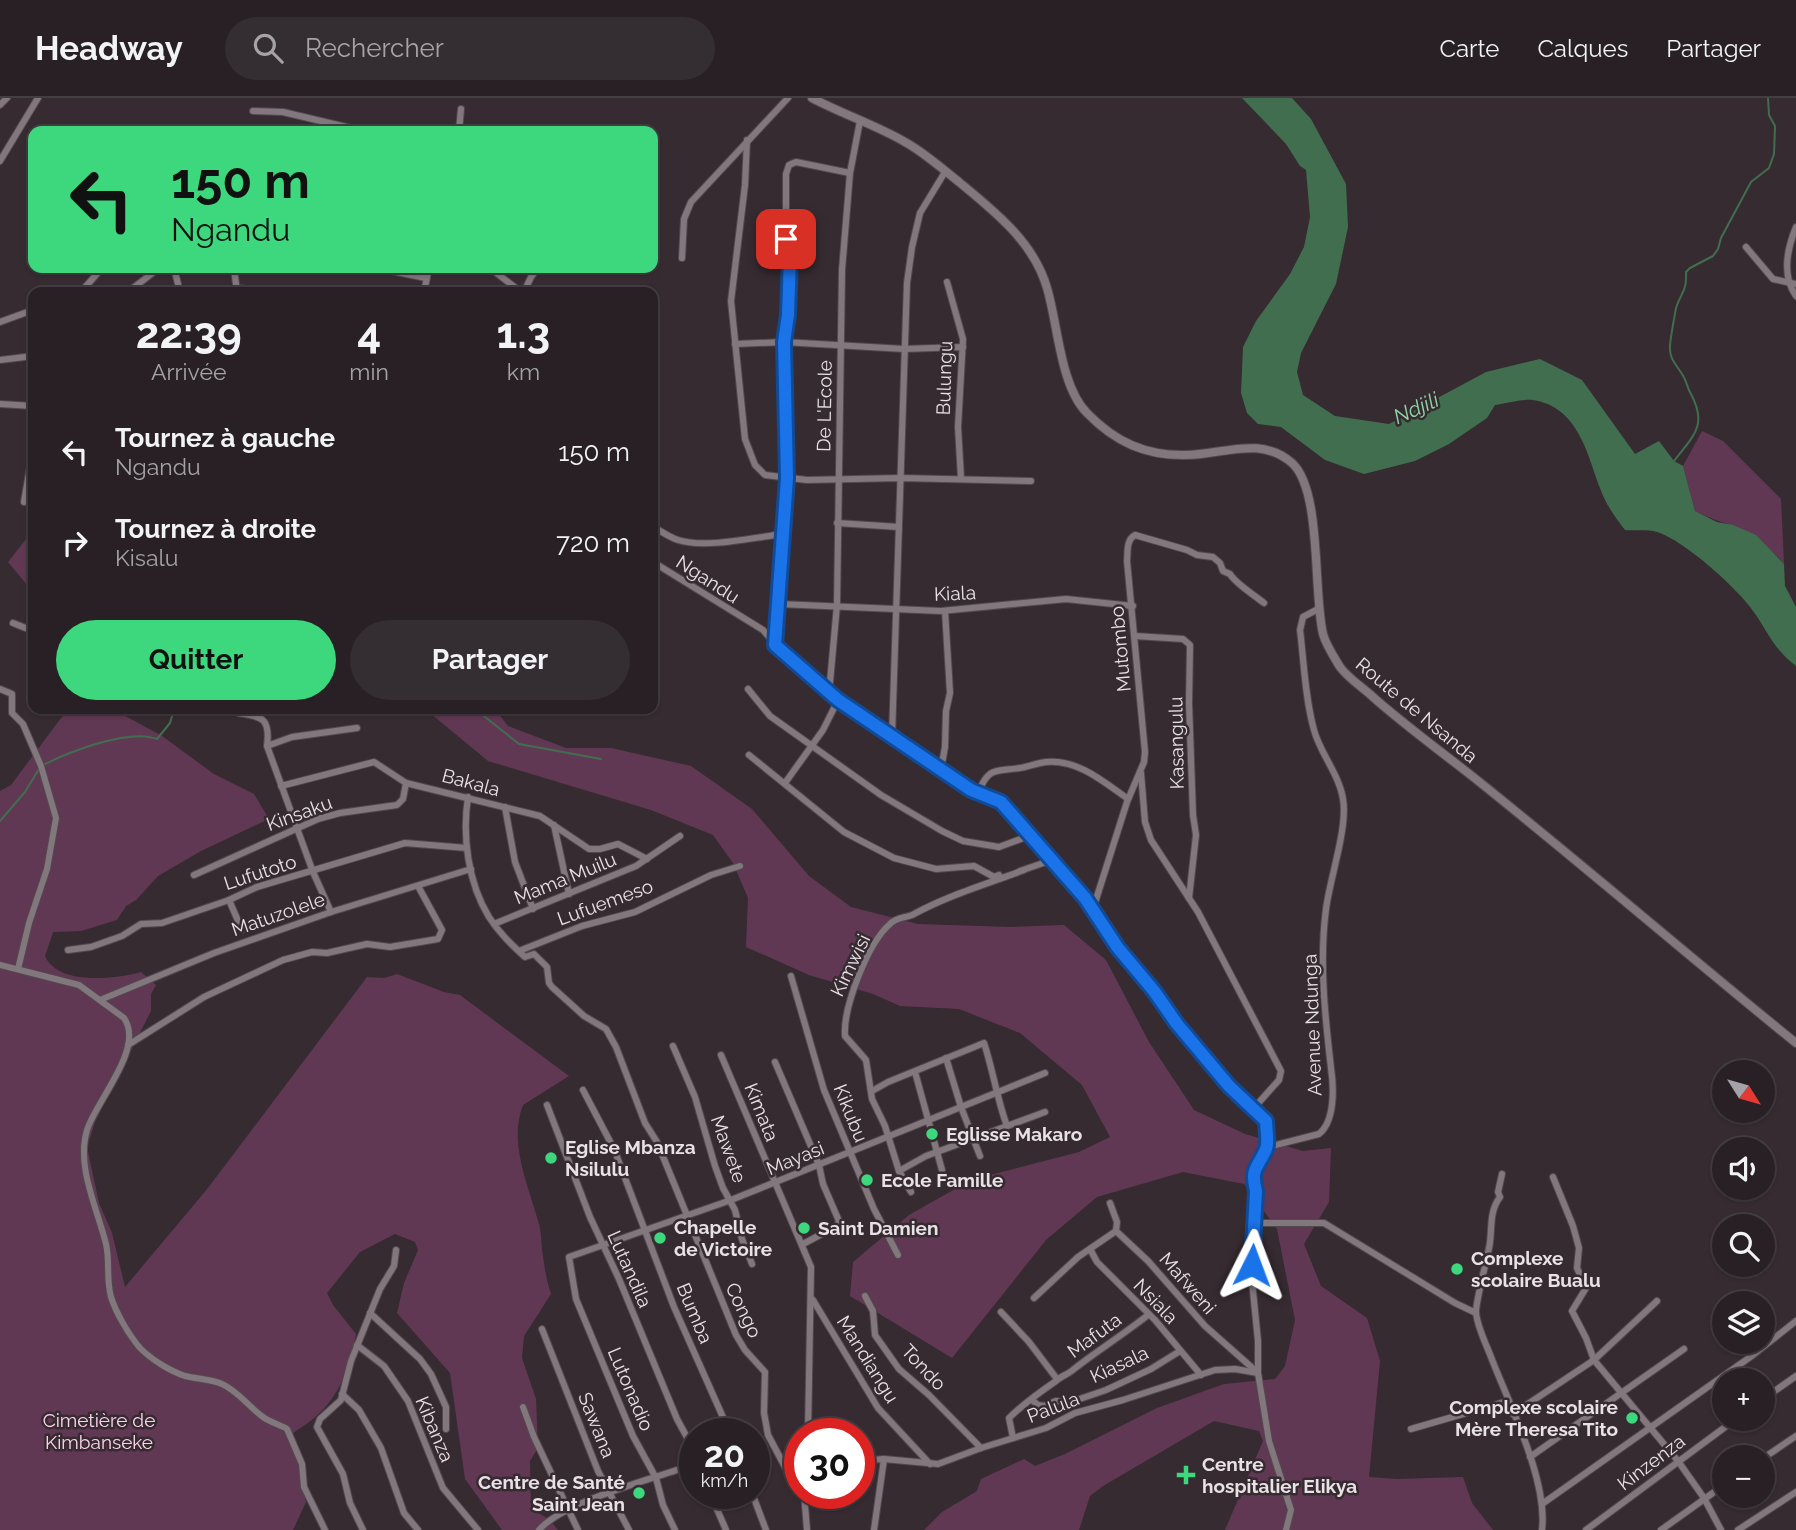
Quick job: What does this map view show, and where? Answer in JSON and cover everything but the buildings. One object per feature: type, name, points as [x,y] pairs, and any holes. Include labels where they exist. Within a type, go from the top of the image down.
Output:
[{"type":"street","points":[[0,105],[7,98]]},
{"type":"street","points":[[0,161],[37,98]]},
{"type":"street","points":[[682,258],[686,210],[691,202],[788,98]]},
{"type":"street","name":"Route de Nsanda","points":[[812,98],[904,141],[998,214],[1017,234],[1038,264],[1047,285],[1073,393],[1083,410],[1118,440],[1136,449],[1187,456],[1257,447],[1274,452],[1291,462],[1303,475],[1310,496],[1318,609],[1324,639],[1342,670],[1409,728],[1482,784],[1796,1043]]},
{"type":"street","points":[[459,126],[461,109]]},
{"type":"street","points":[[253,111],[283,112],[342,126]]},
{"type":"street","name":"De L'Ecole","points":[[829,693],[837,606],[842,270],[850,173],[860,121]]},
{"type":"street","points":[[747,140],[745,185],[731,300],[745,439],[760,472],[787,478],[961,478],[1031,481]]},
{"type":"street","points":[[775,645],[787,478],[784,342],[790,269],[786,239],[787,170],[789,165],[796,162],[850,173]]},
{"type":"street","points":[[892,736],[905,312],[912,247],[920,214],[945,172]]},
{"type":"street","points":[[1796,227],[1789,244],[1787,283],[1796,296]]},
{"type":"street","points":[[1746,247],[1773,279],[1796,284]]},
{"type":"street","points":[[85,287],[98,273]]},
{"type":"street","points":[[134,287],[153,273]]},
{"type":"street","points":[[402,273],[426,278]]},
{"type":"street","points":[[425,287],[428,273]]},
{"type":"street","points":[[497,273],[515,287]]},
{"type":"street","name":"Bulungu","points":[[947,282],[961,326],[963,347],[958,427],[961,478]]},
{"type":"street","points":[[0,322],[28,312]]},
{"type":"street","points":[[735,344],[784,342],[904,349],[963,347]]},
{"type":"street","points":[[0,360],[28,357]]},
{"type":"street","points":[[0,404],[28,406]]},
{"type":"street","points":[[24,502],[28,479]]},
{"type":"street","points":[[837,523],[899,527]]},
{"type":"street","points":[[658,530],[685,541],[729,542],[783,534]]},
{"type":"street","name":"Mutombo","points":[[1093,909],[1145,752],[1127,561],[1128,542],[1135,535],[1217,559],[1223,571],[1247,587],[1264,603]]},
{"type":"street","name":"Ngandu","points":[[658,565],[763,630],[775,645],[838,700],[978,793],[1001,802],[1093,909],[1118,948],[1177,1024],[1229,1086],[1266,1121],[1268,1147]]},
{"type":"street","name":"Kiala","points":[[779,604],[945,611],[1066,599],[1133,606]]},
{"type":"street","name":"Avenue Ndunga","points":[[1268,1147],[1320,1134],[1327,1125],[1331,1102],[1332,1072],[1324,1007],[1325,911],[1338,847],[1343,805],[1341,792],[1315,733],[1300,630],[1303,617],[1318,609]]},
{"type":"street","points":[[941,769],[950,693],[945,611]]},
{"type":"street","points":[[13,623],[28,629]]},
{"type":"street","name":"Kasangulu","points":[[1135,636],[1183,639],[1190,645],[1189,703],[1196,835],[1189,898]]},
{"type":"street","points":[[0,689],[12,694],[10,708],[17,721],[23,724],[41,766],[56,818],[47,869],[29,923],[18,969]]},
{"type":"street","points":[[748,689],[770,716],[811,747],[902,809],[963,841],[999,847],[1029,836]]},
{"type":"street","points":[[785,783],[823,730],[838,700]]},
{"type":"street","points":[[249,714],[267,723],[267,746],[313,872],[331,912]]},
{"type":"street","points":[[267,746],[292,737],[357,728]]},
{"type":"street","points":[[749,755],[848,835],[902,861],[936,869],[974,866],[994,877],[1052,860]]},
{"type":"street","name":"Bakala","points":[[281,786],[374,762],[406,783],[540,816],[589,849],[618,844],[647,859]]},
{"type":"street","points":[[978,793],[983,779],[993,771],[1062,762],[1086,771],[1128,799]]},
{"type":"street","points":[[1140,771],[1145,822],[1151,840],[1189,898],[1281,1070],[1279,1080],[1254,1108]]},
{"type":"street","name":"Kinsaku","points":[[194,875],[318,819],[340,813],[397,806],[402,799],[406,783]]},
{"type":"street","points":[[468,797],[465,831],[471,869],[479,895],[494,925],[519,951]]},
{"type":"street","points":[[505,807],[515,862],[533,909]]},
{"type":"street","points":[[554,825],[569,894]]},
{"type":"street","name":"Mama Muilu","points":[[494,925],[635,866],[680,836]]},
{"type":"street","name":"Lufutoto","points":[[68,950],[91,947],[122,936],[141,924],[162,923],[229,900],[257,887],[405,843],[467,848]]},
{"type":"street","name":"Lufuemeso","points":[[519,951],[582,926],[635,912],[711,875],[740,866]]},
{"type":"street","name":"Matuzolele","points":[[100,1000],[214,953],[331,912],[471,869]]},
{"type":"street","name":"Kimwisi","points":[[911,1192],[899,1171],[872,1099],[866,1060],[845,1036],[846,1008],[852,990],[889,924],[929,905],[1024,870]]},
{"type":"street","points":[[128,1045],[204,997],[283,960],[367,944],[390,947],[438,939],[442,934],[441,928],[418,886]]},
{"type":"street","points":[[229,900],[242,930]]},
{"type":"street","name":"Congo","points":[[519,951],[526,957],[534,954],[547,967],[552,988],[584,1016],[606,1029],[616,1047],[645,1123],[657,1142],[736,1335],[745,1350],[765,1372],[764,1413],[768,1435],[784,1465]]},
{"type":"street","points":[[0,965],[79,985],[124,1018],[128,1025],[128,1045],[119,1069],[87,1128],[82,1150],[107,1247],[107,1275],[111,1299],[129,1332],[151,1357],[183,1375],[225,1385],[264,1417],[287,1429],[302,1464],[304,1487],[325,1530]]},
{"type":"street","name":"Kikubu","points":[[791,976],[824,1090],[874,1209],[898,1255]]},
{"type":"street","points":[[872,1091],[888,1082],[984,1044],[1007,1126]]},
{"type":"street","name":"Mawete","points":[[673,1046],[695,1097],[720,1181],[731,1200],[752,1264]]},
{"type":"street","name":"Kimata","points":[[721,1055],[811,1267],[808,1418]]},
{"type":"street","points":[[946,1058],[980,1156]]},
{"type":"street","points":[[775,1062],[839,1221],[832,1230],[803,1244]]},
{"type":"street","points":[[915,1072],[942,1170]]},
{"type":"street","name":"Mayasi","points":[[569,1257],[819,1166],[1045,1073]]},
{"type":"street","name":"Bumba","points":[[583,1090],[614,1149],[674,1307],[723,1418]]},
{"type":"street","name":"Lutandila","points":[[547,1105],[679,1422]]},
{"type":"street","points":[[899,1171],[937,1152],[1045,1112]]},
{"type":"street","points":[[1268,1147],[1254,1168],[1255,1223],[1251,1271],[1255,1296],[1258,1373],[1269,1441],[1291,1510],[1286,1530]]},
{"type":"street","points":[[1502,1174],[1498,1192],[1500,1197],[1494,1205],[1491,1218],[1487,1262],[1476,1313],[1530,1457],[1542,1504],[1542,1530]]},
{"type":"street","points":[[1553,1177],[1573,1226],[1579,1248],[1577,1268],[1586,1285],[1572,1311],[1594,1360],[1678,1461],[1704,1498],[1721,1530]]},
{"type":"street","points":[[1034,1298],[1078,1257],[1116,1231],[1110,1203]]},
{"type":"street","points":[[1255,1223],[1324,1223],[1476,1313]]},
{"type":"street","name":"Mafweni","points":[[1116,1231],[1148,1261],[1205,1326],[1258,1373]]},
{"type":"street","name":"Nsiala","points":[[1090,1249],[1097,1262],[1181,1351],[1200,1375]]},
{"type":"street","points":[[363,1530],[350,1503],[343,1474],[317,1427],[320,1419],[339,1403],[357,1345],[380,1289],[394,1266],[396,1250]]},
{"type":"street","name":"Lutonadio","points":[[569,1257],[576,1299],[633,1436],[656,1478],[663,1505],[676,1530]]},
{"type":"street","name":"Tondo","points":[[864,1296],[873,1311],[875,1335],[899,1369],[981,1448]]},
{"type":"street","name":"Mandiangu","points":[[812,1298],[878,1408],[931,1464]]},
{"type":"street","points":[[1513,1414],[1594,1360],[1657,1301]]},
{"type":"street","points":[[1001,1312],[1029,1342],[1057,1380]]},
{"type":"street","points":[[370,1313],[421,1359],[431,1374],[446,1407],[446,1429]]},
{"type":"street","name":"Mafuta","points":[[1013,1438],[1009,1418],[1081,1362],[1097,1354],[1148,1315]]},
{"type":"street","points":[[1542,1504],[1753,1355],[1796,1321]]},
{"type":"street","name":"Sawana","points":[[542,1329],[598,1471],[629,1530]]},
{"type":"street","name":"Kibanza","points":[[357,1345],[384,1366],[408,1401],[443,1488],[478,1530]]},
{"type":"street","points":[[1530,1457],[1620,1391],[1684,1349]]},
{"type":"street","name":"Kiasala","points":[[1032,1400],[1044,1406],[1056,1401],[1068,1403],[1106,1390],[1151,1369],[1181,1351]]},
{"type":"street","name":"Palula","points":[[875,1460],[945,1463],[981,1448],[1046,1428],[1075,1413],[1215,1370],[1235,1369],[1258,1373]]},
{"type":"street","points":[[1775,1391],[1796,1376]]},
{"type":"street","points":[[342,1394],[359,1410],[381,1448],[404,1513],[418,1530]]},
{"type":"street","points":[[1411,1429],[1508,1401]]},
{"type":"street","points":[[523,1407],[534,1437],[578,1530]]},
{"type":"street","name":"Kinzenza","points":[[1586,1530],[1719,1431]]},
{"type":"street","points":[[1775,1450],[1796,1436]]},
{"type":"street","points":[[874,1530],[884,1459]]},
{"type":"street","points":[[539,1530],[558,1515],[609,1492],[679,1470]]},
{"type":"street","points":[[1738,1530],[1796,1492]]},
{"type":"street","points":[[1661,1530],[1712,1493]]},
{"type":"street","points":[[717,1509],[726,1530]]},
{"type":"street","points":[[758,1509],[766,1530]]},
{"type":"street","points":[[805,1509],[807,1530]]},
{"type":"green space","points":[[1702,431],[1723,441],[1781,499],[1784,564],[1745,531],[1695,511],[1683,466]]},
{"type":"green space","points":[[28,538],[28,586],[8,562]]},
{"type":"green space","name":"Cimetière de Kimbanseke","points":[[64,714],[122,714],[162,736],[214,774],[254,794],[269,819],[201,851],[158,876],[136,900],[126,906],[117,920],[81,931],[53,932],[45,956],[52,966],[74,976],[103,978],[141,972],[156,985],[151,994],[151,1011],[95,1122],[87,1147],[99,1203],[112,1233],[125,1287],[208,1188],[367,977],[384,978],[397,974],[444,992],[460,995],[569,1076],[523,1105],[518,1134],[522,1165],[540,1229],[551,1294],[524,1336],[522,1358],[536,1399],[538,1448],[530,1461],[531,1509],[549,1519],[558,1530],[502,1530],[465,1479],[450,1373],[397,1313],[404,1283],[418,1250],[415,1242],[395,1234],[360,1252],[327,1293],[356,1334],[346,1371],[335,1394],[319,1414],[291,1435],[300,1461],[299,1469],[306,1502],[293,1530],[0,1530],[0,791],[11,785]]},
{"type":"green space","points":[[431,714],[499,714],[508,726],[566,748],[611,748],[691,766],[752,809],[809,876],[851,907],[918,924],[1010,927],[1064,925],[1106,960],[1149,1042],[1194,1110],[1245,1134],[1303,1151],[1331,1148],[1329,1202],[1304,1244],[1321,1286],[1367,1318],[1380,1361],[1369,1477],[1463,1477],[1472,1503],[1493,1530],[1225,1530],[1263,1441],[1259,1431],[1214,1421],[1090,1496],[1079,1530],[924,1530],[942,1512],[977,1491],[981,1479],[1024,1459],[1035,1466],[1157,1408],[1224,1384],[1275,1379],[1285,1366],[1295,1320],[1277,1229],[1244,1184],[1183,1172],[1097,1197],[1046,1240],[952,1358],[850,1296],[853,1262],[909,1215],[971,1180],[1079,1152],[1110,1137],[1082,1085],[1020,1033],[959,1009],[900,1006],[873,994],[809,975],[746,947],[748,898],[733,863],[713,835],[651,810],[488,761]]},
{"type":"shaded area","points":[[1242,98],[1292,98],[1311,119],[1346,184],[1348,227],[1336,284],[1301,353],[1297,372],[1303,395],[1335,416],[1389,424],[1486,372],[1540,359],[1582,380],[1635,454],[1659,441],[1674,461],[1683,466],[1695,511],[1717,522],[1733,525],[1756,535],[1784,564],[1785,586],[1796,607],[1796,666],[1778,648],[1749,605],[1696,555],[1657,532],[1625,530],[1605,499],[1585,447],[1571,422],[1548,404],[1529,400],[1495,405],[1487,418],[1449,444],[1415,461],[1364,474],[1325,460],[1281,427],[1258,424],[1247,413],[1241,393],[1243,347],[1256,321],[1290,274],[1304,247],[1310,217],[1306,170],[1300,166],[1286,144]]},
{"type":"waterway","points":[[1674,461],[1692,437],[1698,423],[1696,405],[1671,354],[1670,343],[1676,308],[1685,288],[1686,272],[1713,256],[1751,182],[1769,168],[1774,154],[1775,126],[1769,115],[1768,98]]},
{"type":"waterway","points":[[43,765],[83,748],[115,739],[145,736],[157,739],[170,723],[173,714]]},
{"type":"waterway","points":[[481,714],[519,744],[601,759]]},
{"type":"waterway","points":[[0,821],[25,792],[39,769]]},
{"type":"place","name":"Eglisse Makaro","points":[[932,1134]]},
{"type":"place","name":"Eglise Mbanza Nsilulu","points":[[551,1158]]},
{"type":"place","name":"Ecole Famille","points":[[867,1180]]},
{"type":"place","name":"Saint Damien","points":[[804,1228]]},
{"type":"place","name":"Chapelle de Victoire","points":[[660,1238]]},
{"type":"place","name":"Complexe scolaire Bualu","points":[[1457,1269]]},
{"type":"place","name":"Complexe scolaire Mère Theresa Tito","points":[[1632,1418]]},
{"type":"place","name":"Centre hospitalier Elikya","points":[[1186,1475]]},
{"type":"place","name":"Centre de Santé Saint Jean","points":[[639,1493]]},
{"type":"route","points":[[786,239],[790,257],[784,342],[787,478],[775,645],[838,700],[971,790],[1001,802],[1085,898],[1124,957],[1154,991],[1177,1024],[1229,1086],[1266,1121],[1268,1147],[1254,1168],[1256,1191],[1252,1265]]},
{"type":"water label","name":"Ndjili","points":[[1416,408]]}]
